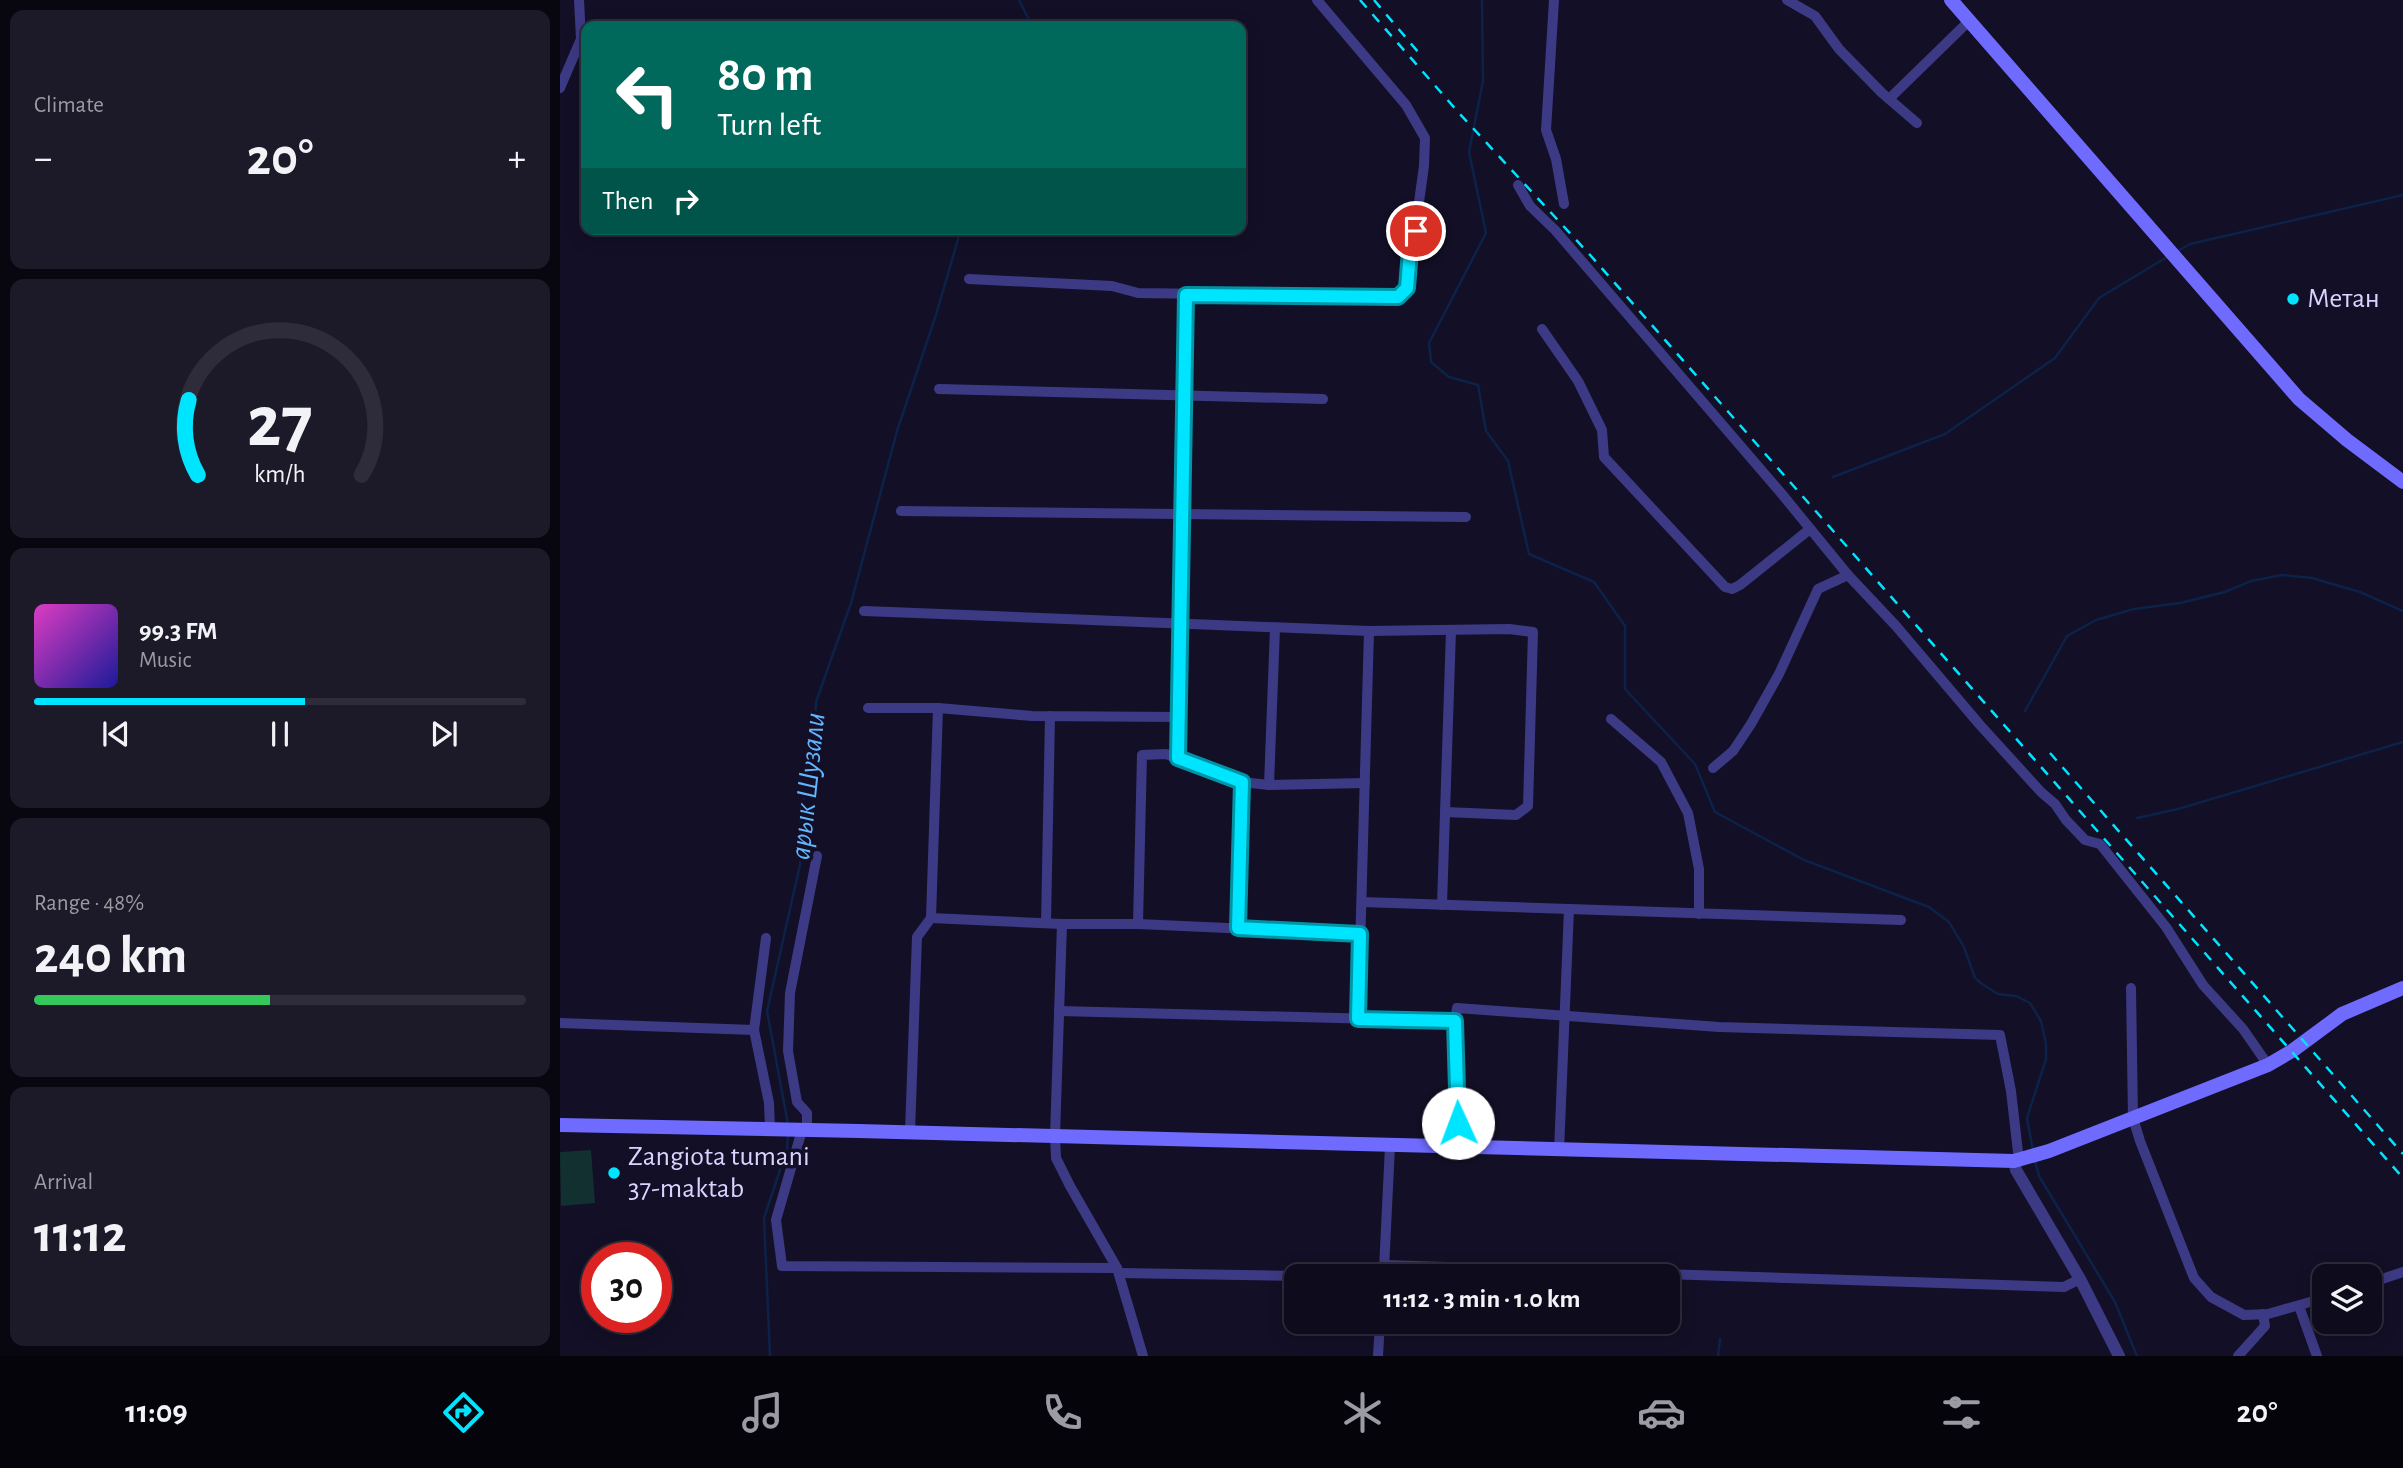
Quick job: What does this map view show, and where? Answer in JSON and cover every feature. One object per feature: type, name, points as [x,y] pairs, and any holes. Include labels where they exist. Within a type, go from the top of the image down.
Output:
[{"type":"main road","points":[[1951,0],[2299,399],[2347,440],[2403,482]]},
{"type":"main road","points":[[560,1125],[2016,1161],[2049,1151],[2268,1065],[2342,1014],[2403,988]]},
{"type":"street","points":[[560,88],[580,39],[579,0]]},
{"type":"street","points":[[969,279],[1112,286],[1138,293],[1398,297],[1407,288],[1424,166],[1425,138],[1406,105],[1317,0]]},
{"type":"street","points":[[1554,0],[1546,130],[1556,159],[1564,204]]},
{"type":"street","points":[[1787,0],[1815,16],[1839,49],[1917,123]]},
{"type":"street","points":[[1889,99],[1969,21]]},
{"type":"street","points":[[1518,186],[1530,206],[1555,230],[1848,575],[1896,626],[1980,725],[2085,839],[2101,844],[2166,928],[2203,985],[2243,1029],[2268,1065]]},
{"type":"street","points":[[1178,758],[1186,295]]},
{"type":"street","points":[[1542,329],[1578,381],[1602,429],[1604,457],[1725,587],[1732,589],[1740,585],[1810,529]]},
{"type":"street","points":[[939,390],[1323,399]]},
{"type":"street","points":[[901,511],[1466,517]]},
{"type":"street","points":[[1713,768],[1733,751],[1751,724],[1779,674],[1818,589],[1848,575]]},
{"type":"street","points":[[864,611],[1369,631],[1509,629],[1533,632],[1528,806],[1516,815],[1445,812]]},
{"type":"street","points":[[1269,785],[1275,628]]},
{"type":"street","points":[[1442,905],[1451,630]]},
{"type":"street","points":[[1358,1019],[1369,631]]},
{"type":"street","points":[[867,708],[939,708],[1050,716],[1180,717]]},
{"type":"street","points":[[910,1132],[917,937],[931,918],[939,708]]},
{"type":"street","points":[[1046,923],[1050,716]]},
{"type":"street","points":[[1611,719],[1661,762],[1688,813],[1699,869],[1699,914]]},
{"type":"street","points":[[1139,924],[1142,755],[1166,754],[1242,782],[1269,785],[1365,783]]},
{"type":"street","points":[[1238,928],[1242,782]]},
{"type":"street","points":[[817,856],[790,993],[788,1051],[797,1102],[807,1113],[776,1220],[782,1266],[1118,1270],[1284,1276]]},
{"type":"street","points":[[1362,902],[1901,920]]},
{"type":"street","points":[[1559,1151],[1569,909]]},
{"type":"street","points":[[931,918],[1360,934]]},
{"type":"street","points":[[1062,924],[1056,1158],[1118,1270],[1143,1356]]},
{"type":"street","points":[[766,938],[754,1030],[775,1130]]},
{"type":"street","points":[[2131,988],[2133,1118],[2194,1278],[2211,1297],[2244,1314],[2263,1314],[2312,1302]]},
{"type":"street","points":[[1459,1148],[1455,1021],[1457,1008],[1719,1027],[2000,1035],[2011,1091],[2016,1170],[2080,1279],[2119,1356]]},
{"type":"street","points":[[1059,1011],[1455,1021]]},
{"type":"street","points":[[560,1023],[754,1030]]},
{"type":"street","points":[[1383,1264],[1390,1146]]},
{"type":"street","points":[[2382,1279],[2403,1272]]},
{"type":"street","points":[[1680,1277],[2064,1287],[2080,1279]]},
{"type":"street","points":[[2299,1306],[2318,1356]]},
{"type":"street","points":[[2238,1356],[2265,1326],[2263,1314]]},
{"type":"street","points":[[1378,1356],[1379,1334]]},
{"type":"green space","points":[[591,1150],[595,1203],[561,1206],[560,1152]]},
{"type":"waterway","name":"арык Шузали","points":[[1019,0],[1030,21]]},
{"type":"waterway","points":[[1482,0],[1483,81],[1469,152],[1486,233],[1429,343],[1431,362],[1449,377],[1478,385],[1486,431],[1508,461],[1529,554],[1594,582],[1625,626],[1625,689],[1695,764],[1715,812],[1804,860],[1929,907],[1949,922],[1964,947],[1975,978],[1998,994],[2016,996],[2030,1003],[2041,1021],[2046,1044],[2046,1059],[2027,1118],[2033,1151]]},
{"type":"waterway","points":[[2176,252],[2190,244],[2403,195]]},
{"type":"waterway","name":"арык Шузали","points":[[788,1124],[767,1011],[800,865],[801,806],[813,773],[816,702],[851,603],[897,431],[959,235]]},
{"type":"waterway","points":[[1833,477],[1945,434],[2055,358],[2099,298],[2167,257]]},
{"type":"waterway","points":[[2025,711],[2067,636],[2096,620],[2134,609],[2180,603],[2225,592],[2251,581],[2282,575],[2312,578],[2360,592],[2403,611]]},
{"type":"waterway","points":[[2137,818],[2178,809],[2403,742]]},
{"type":"waterway","name":"арык Шузали","points":[[770,1356],[764,1218],[787,1149],[788,1134]]},
{"type":"waterway","points":[[2035,1161],[2039,1176],[2115,1302],[2137,1356]]},
{"type":"waterway","points":[[1718,1356],[1720,1339]]},
{"type":"railway","points":[[1360,0],[1459,113],[1591,256],[2403,1178]]},
{"type":"railway","points":[[1374,0],[1419,53]]},
{"type":"railway","points":[[2050,753],[2403,1154]]},
{"type":"place","name":"Метан","points":[[2293,299]]},
{"type":"place","name":"Zangiota tumani 37-maktab","points":[[614,1173]]},
{"type":"route","points":[[1416,231],[1410,251],[1407,288],[1398,297],[1186,295],[1178,758],[1242,782],[1238,928],[1360,934],[1358,1019],[1455,1021],[1458,1123]]}]
